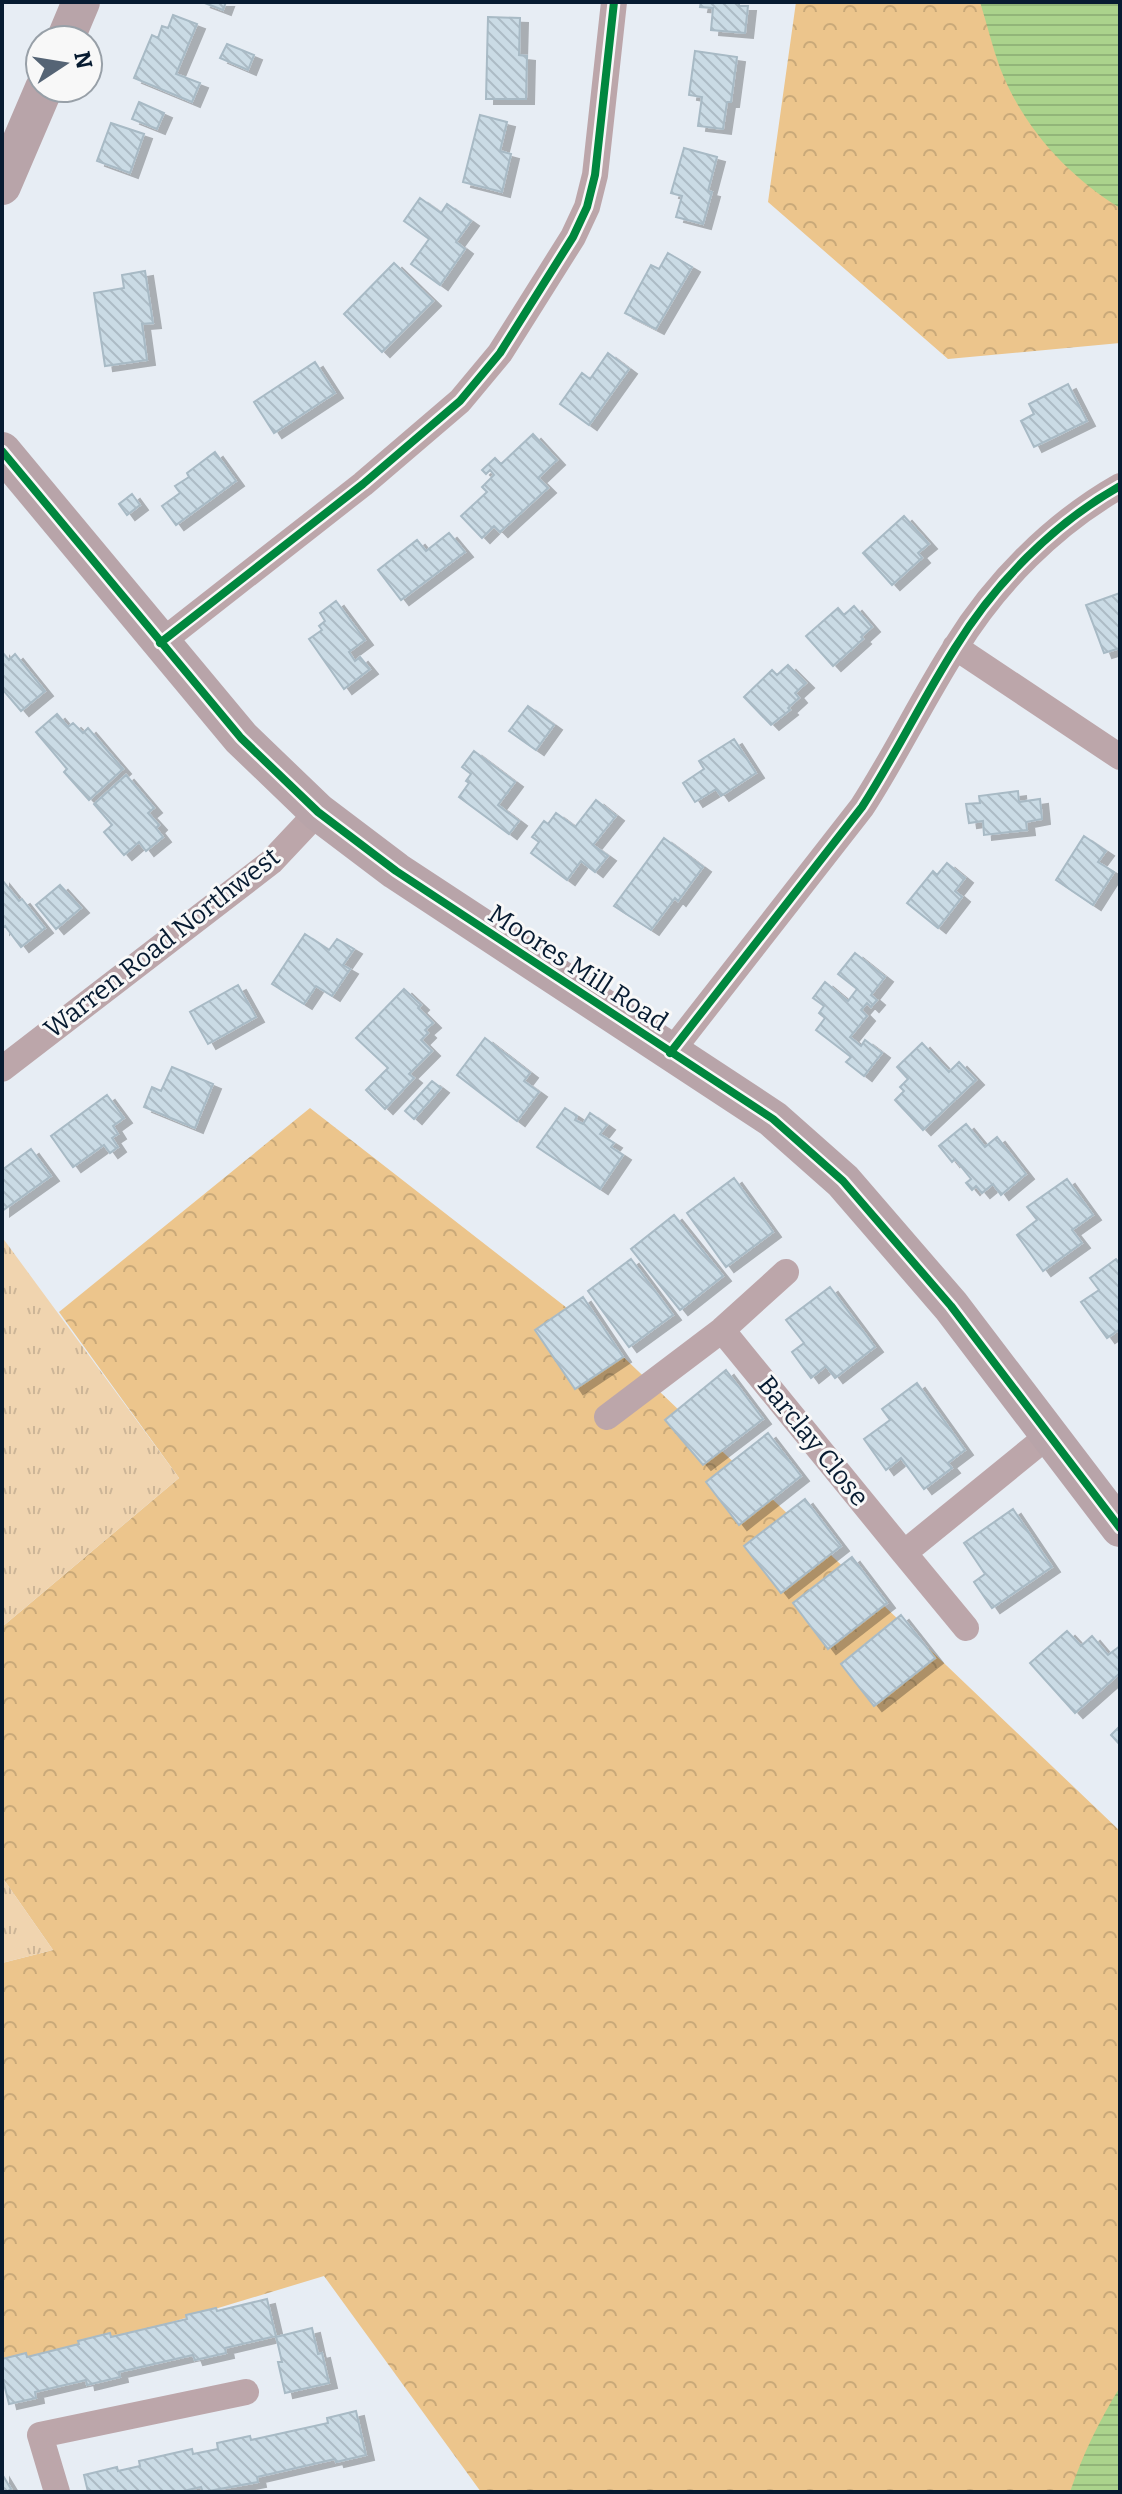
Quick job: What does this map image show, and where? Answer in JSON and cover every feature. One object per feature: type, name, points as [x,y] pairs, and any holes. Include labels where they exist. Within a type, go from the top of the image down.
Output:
[{"type":"street","points":[[72,24],[81,2]]},
{"type":"street","points":[[160,643],[374,475],[460,401],[500,353],[573,237],[587,207],[595,175],[614,2]]},
{"type":"street","points":[[2,186],[37,104]]},
{"type":"street","name":"Moores Mill Road","points":[[2,451],[241,738],[318,812],[396,871],[773,1119],[843,1181],[951,1306],[1120,1528]]},
{"type":"street","points":[[670,1053],[862,807],[890,764],[955,647],[988,602],[1031,553],[1086,506],[1120,486]]},
{"type":"street","points":[[955,647],[1120,757]]},
{"type":"street","name":"Warren Road Northwest","points":[[2,1069],[271,862],[318,812]]},
{"type":"street","points":[[607,1417],[722,1330],[786,1272]]},
{"type":"street","name":"Barclay Close","points":[[722,1330],[966,1628]]},
{"type":"street","points":[[904,1553],[1049,1435]]},
{"type":"street","points":[[57,2492],[40,2435],[246,2392]]},
{"type":"green space","points":[[796,2],[1120,2],[1120,343],[948,359],[768,202]]},
{"type":"green space","points":[[310,1108],[594,1329],[1120,1831],[1120,2492],[481,2492],[324,2276],[4,2373],[2,1963],[53,1950],[2,1877],[2,1627],[179,1478],[59,1312]]},
{"type":"green space","points":[[2,1237],[179,1478],[2,1627]]},
{"type":"green space","points":[[2,1877],[53,1950],[2,1963]]},
{"type":"shaded area","points":[[980,2],[1118,2],[1120,208],[1065,165],[1034,130],[1000,68]]},
{"type":"shaded area","points":[[1120,2387],[1120,2492],[1070,2492],[1092,2438]]},
{"type":"building","points":[[202,2],[226,2],[223,10]]},
{"type":"building","points":[[701,2],[739,2],[739,6],[748,6],[745,33],[711,30],[713,8],[700,7]]},
{"type":"building","points":[[173,15],[197,24],[176,74],[200,83],[192,102],[134,78],[152,35],[158,38],[162,26],[168,28]]},
{"type":"building","points":[[488,17],[520,18],[519,55],[527,56],[526,99],[486,99]]},
{"type":"building","points":[[227,44],[254,55],[248,70],[220,58]]},
{"type":"building","points":[[695,51],[737,57],[731,102],[727,102],[723,129],[698,126],[702,97],[689,95]]},
{"type":"building","points":[[139,102],[164,113],[157,129],[132,119]]},
{"type":"building","points":[[480,115],[507,122],[500,151],[511,154],[502,192],[463,182]]},
{"type":"building","points":[[111,123],[144,134],[130,173],[97,161]]},
{"type":"building","points":[[684,148],[717,157],[703,224],[676,217],[682,196],[671,193]]},
{"type":"building","points":[[420,198],[441,213],[447,204],[471,221],[456,242],[465,249],[440,285],[411,264],[429,239],[404,221]]},
{"type":"building","points":[[668,253],[692,267],[656,329],[625,313],[651,265],[659,269]]},
{"type":"building","points":[[394,263],[433,301],[382,352],[344,314]]},
{"type":"building","points":[[145,271],[153,323],[142,324],[147,360],[105,366],[94,293],[124,288],[122,275]]},
{"type":"building","points":[[608,353],[629,369],[589,425],[560,404],[582,373],[590,379]]},
{"type":"building","points":[[315,362],[335,393],[274,433],[254,402]]},
{"type":"building","points":[[1068,384],[1087,421],[1034,447],[1021,421],[1034,414],[1029,404]]},
{"type":"building","points":[[533,434],[557,460],[538,478],[548,488],[500,532],[494,526],[482,538],[461,516],[487,492],[482,487],[494,475],[490,470],[486,474],[482,470],[495,458],[501,464]]},
{"type":"building","points":[[215,452],[236,481],[176,525],[162,506],[180,493],[175,486],[189,477],[187,473]]},
{"type":"building","points":[[132,494],[140,505],[127,515],[119,504]]},
{"type":"building","points":[[904,516],[929,544],[918,553],[922,558],[892,585],[863,553]]},
{"type":"building","points":[[449,533],[465,552],[401,600],[378,570],[417,540],[426,551]]},
{"type":"building","points":[[1120,593],[1120,648],[1104,653],[1086,605]]},
{"type":"building","points":[[336,601],[365,640],[349,652],[355,661],[360,657],[370,669],[344,689],[309,639],[322,630],[319,626],[325,621],[320,613]]},
{"type":"building","points":[[854,606],[872,627],[833,666],[806,636],[838,608],[844,615]]},
{"type":"building","points":[[2,652],[9,660],[15,654],[45,691],[21,711],[2,692]]},
{"type":"building","points":[[788,665],[806,683],[795,693],[799,698],[788,708],[790,710],[771,725],[744,697],[772,670],[777,675]]},
{"type":"building","points":[[528,706],[554,725],[536,750],[509,731]]},
{"type":"building","points":[[57,714],[68,727],[73,723],[83,733],[88,728],[123,769],[89,800],[64,772],[67,769],[36,732]]},
{"type":"building","points":[[734,739],[756,773],[721,796],[716,789],[695,802],[683,783],[704,769],[699,761]]},
{"type":"building","points":[[474,751],[515,782],[498,805],[519,821],[509,834],[459,797],[471,774],[462,767]]},
{"type":"building","points":[[126,775],[154,808],[148,813],[159,825],[156,828],[163,837],[146,851],[139,842],[124,855],[104,832],[112,825],[94,804]]},
{"type":"building","points":[[1018,791],[1019,802],[1040,799],[1042,819],[1026,822],[1027,830],[984,835],[983,821],[969,823],[966,804],[980,803],[979,796]]},
{"type":"building","points":[[596,800],[616,816],[593,845],[608,856],[595,872],[581,861],[567,880],[531,853],[539,842],[532,837],[544,821],[548,824],[556,813],[575,827]]},
{"type":"building","points":[[1084,836],[1106,851],[1098,862],[1114,872],[1093,905],[1056,880]]},
{"type":"building","points":[[664,838],[703,867],[651,930],[614,906]]},
{"type":"building","points":[[947,863],[965,878],[955,891],[962,897],[938,928],[907,903],[933,871],[937,875]]},
{"type":"building","points":[[2,880],[45,928],[21,947],[5,926],[2,929]]},
{"type":"building","points":[[60,885],[81,908],[56,929],[36,905]]},
{"type":"building","points":[[305,934],[329,950],[337,939],[354,949],[343,965],[350,969],[332,996],[316,986],[304,1004],[272,984]]},
{"type":"building","points":[[855,953],[885,977],[871,995],[877,1000],[871,1007],[867,1003],[861,1010],[867,1016],[850,1037],[861,1046],[865,1040],[882,1053],[864,1076],[846,1062],[851,1057],[816,1030],[825,1018],[819,1013],[824,1006],[813,998],[825,982],[848,1001],[857,989],[838,974]]},
{"type":"building","points":[[238,985],[256,1017],[208,1044],[190,1012]]},
{"type":"building","points":[[404,989],[421,1005],[418,1008],[433,1023],[425,1030],[428,1033],[421,1040],[432,1051],[409,1074],[414,1078],[385,1109],[366,1090],[388,1068],[356,1038]]},
{"type":"building","points":[[485,1038],[530,1073],[524,1081],[539,1092],[517,1121],[457,1075]]},
{"type":"building","points":[[922,1043],[949,1072],[959,1062],[976,1080],[923,1130],[895,1100],[904,1091],[900,1087],[908,1079],[897,1067]]},
{"type":"building","points":[[172,1067],[213,1084],[195,1128],[144,1107],[152,1087],[161,1091]]},
{"type":"building","points":[[432,1081],[441,1088],[414,1119],[405,1111]]},
{"type":"building","points":[[107,1095],[124,1118],[113,1126],[118,1134],[112,1138],[118,1147],[110,1153],[104,1145],[73,1167],[51,1136]]},
{"type":"building","points":[[565,1108],[583,1124],[590,1113],[607,1125],[600,1134],[614,1143],[611,1147],[623,1155],[600,1189],[537,1147]]},
{"type":"building","points":[[966,1124],[985,1147],[997,1137],[1026,1174],[1001,1195],[993,1184],[982,1193],[976,1186],[972,1190],[966,1183],[971,1179],[955,1159],[952,1162],[939,1146]]},
{"type":"building","points":[[31,1149],[51,1176],[2,1211],[2,1170]]},
{"type":"building","points":[[734,1178],[773,1232],[726,1267],[687,1213]]},
{"type":"building","points":[[1067,1179],[1093,1215],[1072,1230],[1082,1243],[1043,1271],[1017,1235],[1037,1220],[1027,1207]]},
{"type":"building","points":[[674,1215],[723,1276],[680,1310],[631,1249]]},
{"type":"building","points":[[631,1259],[673,1315],[629,1347],[588,1291]]},
{"type":"building","points":[[1116,1259],[1120,1264],[1120,1329],[1107,1338],[1081,1302],[1099,1290],[1090,1278]]},
{"type":"building","points":[[830,1287],[875,1347],[835,1378],[826,1366],[811,1378],[792,1352],[804,1343],[786,1320]]},
{"type":"building","points":[[583,1297],[623,1357],[575,1389],[535,1330]]},
{"type":"building","points":[[726,1370],[763,1419],[703,1465],[665,1420]]},
{"type":"building","points":[[917,1383],[965,1450],[948,1463],[952,1468],[924,1489],[901,1458],[886,1470],[864,1439],[890,1420],[882,1409]]},
{"type":"building","points":[[768,1433],[801,1476],[739,1525],[706,1482]]},
{"type":"building","points":[[805,1499],[841,1546],[781,1593],[744,1546]]},
{"type":"building","points":[[1013,1509],[1052,1567],[992,1608],[974,1582],[985,1574],[964,1543]]},
{"type":"building","points":[[852,1557],[887,1603],[828,1649],[793,1603]]},
{"type":"building","points":[[901,1615],[935,1658],[874,1706],[841,1664]]},
{"type":"building","points":[[1067,1631],[1081,1646],[1092,1636],[1108,1655],[1120,1646],[1120,1673],[1075,1713],[1030,1663]]},
{"type":"building","points":[[1120,1726],[1120,1745],[1111,1735]]},
{"type":"building","points":[[267,2299],[276,2336],[225,2348],[226,2353],[195,2360],[193,2355],[119,2372],[120,2377],[87,2385],[86,2380],[35,2392],[36,2398],[9,2404],[2,2376],[2,2359],[26,2353],[27,2357],[110,2333],[111,2337],[187,2319],[186,2315]]},
{"type":"building","points":[[312,2328],[329,2383],[285,2393],[276,2337]]},
{"type":"building","points":[[356,2411],[366,2455],[336,2462],[335,2459],[257,2477],[258,2482],[203,2492],[201,2487],[179,2492],[88,2492],[84,2475],[117,2467],[118,2471],[140,2466],[139,2461],[192,2449],[193,2454],[218,2449],[217,2443],[250,2436],[251,2440],[328,2423],[327,2418]]},
{"type":"building","points":[[2,2474],[11,2489],[6,2492],[2,2492]]},
{"type":"cycle path","points":[[160,643],[363,484],[460,401],[500,353],[573,237],[587,207],[595,175],[614,2]]},
{"type":"cycle path","points":[[2,451],[241,738],[318,812],[396,871],[773,1119],[843,1181],[951,1306],[1120,1528]]},
{"type":"cycle path","points":[[670,1053],[862,807],[943,668],[988,601],[1049,537],[1095,501],[1120,486]]}]
